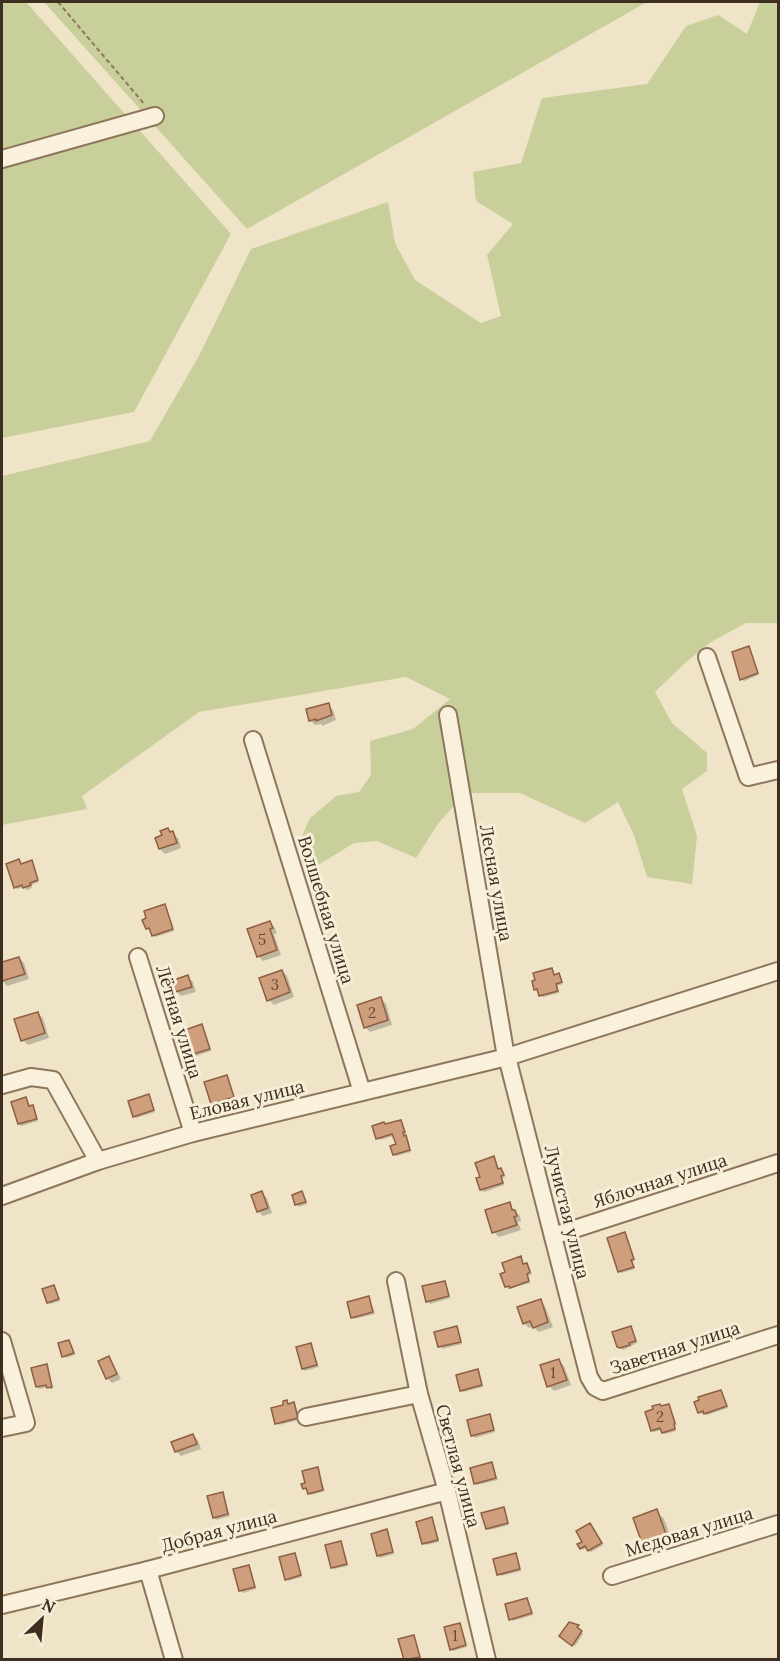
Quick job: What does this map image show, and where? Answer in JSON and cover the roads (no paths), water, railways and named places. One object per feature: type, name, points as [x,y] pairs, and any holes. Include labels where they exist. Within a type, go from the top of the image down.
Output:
[{"type":"street","points":[[2,159],[155,116]]},
{"type":"street","points":[[707,657],[748,777],[778,770]]},
{"type":"street","name":"Лесная улица","points":[[448,715],[506,1057]]},
{"type":"street","name":"Волшебная улица","points":[[253,740],[362,1092]]},
{"type":"street","name":"Лётная улица","points":[[138,957],[193,1133]]},
{"type":"street","name":"Еловая улица","points":[[2,1196],[98,1161],[193,1133],[506,1057],[778,971]]},
{"type":"street","name":"Лучистая улица","points":[[506,1057],[589,1377]]},
{"type":"street","points":[[2,1085],[31,1077],[53,1080],[98,1161]]},
{"type":"street","name":"Яблочная улица","points":[[553,1236],[778,1163]]},
{"type":"street","name":"Светлая улица","points":[[396,1281],[419,1394],[447,1491],[487,1659]]},
{"type":"street","name":"Заветная улица","points":[[589,1377],[595,1387],[603,1391],[778,1335]]},
{"type":"street","points":[[2,1341],[26,1423],[2,1428]]},
{"type":"street","points":[[306,1417],[419,1394]]},
{"type":"street","name":"Добрая улица","points":[[2,1605],[148,1570],[447,1491]]},
{"type":"street","name":"Медовая улица","points":[[612,1576],[778,1524]]},
{"type":"street","points":[[148,1570],[174,1659]]}]
